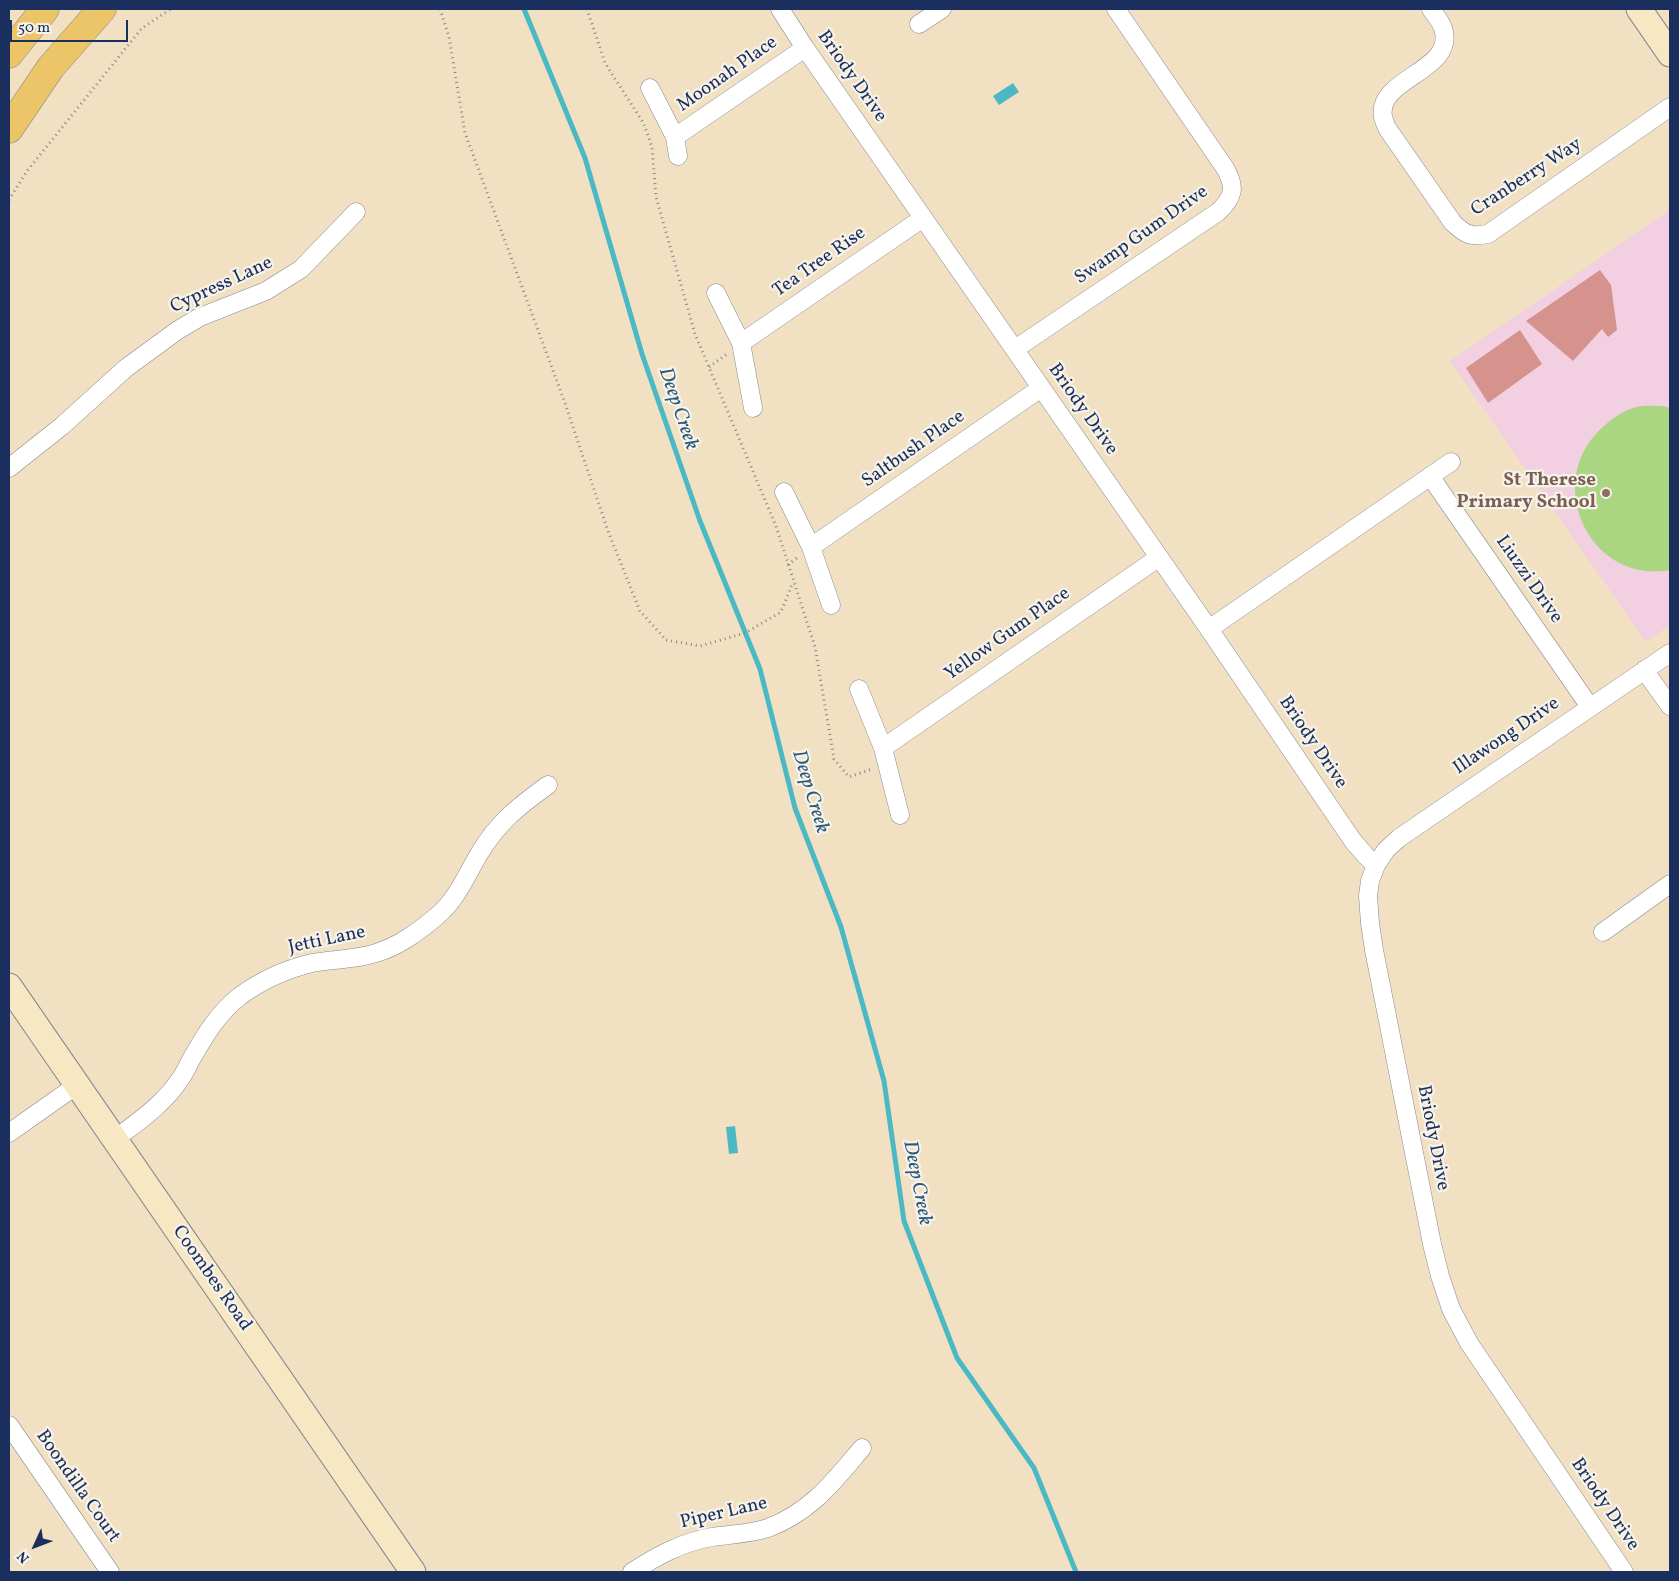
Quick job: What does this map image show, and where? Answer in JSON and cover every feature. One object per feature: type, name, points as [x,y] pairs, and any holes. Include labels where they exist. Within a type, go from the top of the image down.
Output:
[{"type":"main road","points":[[9,54],[45,9]]},
{"type":"main road","points":[[9,129],[51,67],[102,9]]},
{"type":"street","name":"Briody Drive","points":[[780,9],[805,48],[1353,840],[1376,865],[1370,881],[1368,896],[1374,950],[1432,1244],[1451,1309],[1469,1343],[1492,1379],[1624,1572]]},
{"type":"street","points":[[919,24],[942,9]]},
{"type":"street","name":"Swamp Gum Drive","points":[[1015,349],[1218,212],[1227,203],[1231,195],[1230,177],[1225,168],[1116,9]]},
{"type":"street","name":"Cranberry Way","points":[[1431,9],[1443,28],[1445,39],[1443,50],[1435,60],[1387,98],[1383,117],[1387,128],[1453,223],[1462,232],[1475,236],[1488,234],[1670,107]]},
{"type":"street","points":[[1639,9],[1670,54]]},
{"type":"street","name":"Moonah Place","points":[[676,137],[805,48]]},
{"type":"street","name":"Moonah Place","points":[[650,88],[676,137],[678,156]]},
{"type":"street","name":"Cypress Lane","points":[[9,468],[62,426],[126,368],[178,330],[200,317],[266,291],[301,269],[356,212]]},
{"type":"street","name":"Tea Tree Rise","points":[[741,343],[923,218]]},
{"type":"street","points":[[716,293],[741,343],[753,408]]},
{"type":"street","name":"Saltbush Place","points":[[811,547],[1041,388]]},
{"type":"street","points":[[1209,630],[1451,462]]},
{"type":"street","name":"Liuzzi Drive","points":[[1430,476],[1590,707]]},
{"type":"street","points":[[784,492],[811,547],[831,605]]},
{"type":"street","name":"Yellow Gum Place","points":[[885,756],[1158,558]]},
{"type":"street","name":"Illawong Drive","points":[[1376,865],[1386,850],[1411,829],[1670,653]]},
{"type":"street","points":[[1644,670],[1670,706]]},
{"type":"street","points":[[859,689],[885,756],[900,815]]},
{"type":"street","name":"Jetti Lane","points":[[114,1139],[153,1110],[169,1094],[182,1077],[213,1024],[225,1009],[240,996],[258,984],[296,968],[314,963],[356,958],[394,946],[410,938],[440,914],[453,900],[479,853],[503,820],[548,785]]},
{"type":"street","points":[[1603,932],[1670,884]]},
{"type":"street","name":"Coombes Road","points":[[9,986],[413,1572]]},
{"type":"street","points":[[9,1133],[77,1085]]},
{"type":"street","name":"Boondilla Court","points":[[9,1425],[110,1572]]},
{"type":"street","name":"Piper Lane","points":[[632,1572],[666,1551],[683,1544],[714,1536],[751,1533],[768,1528],[798,1513],[812,1504],[823,1493],[862,1448]]},
{"type":"path","points":[[9,200],[28,171],[142,28],[171,9]]},
{"type":"path","points":[[440,9],[449,37],[465,133],[565,403],[608,532],[640,611],[666,640],[700,646],[745,633],[781,612],[794,582]]},
{"type":"path","points":[[587,9],[605,63],[644,124],[652,147],[656,197],[695,334],[776,526],[815,647],[834,759],[848,778],[885,756]]},
{"type":"shaded area","name":"St Therese Primary School","points":[[1670,210],[1670,625],[1646,642],[1450,361]]},
{"type":"green space","points":[[1663,406],[1670,408],[1670,570],[1641,570],[1617,561],[1597,545],[1583,524],[1576,499],[1576,473],[1585,448],[1611,420],[1632,408]]},
{"type":"water","points":[[1013,83],[1019,92],[999,105],[993,96]]},
{"type":"water","points":[[735,1126],[738,1153],[729,1154],[726,1127]]},
{"type":"building","points":[[1600,270],[1611,285],[1617,330],[1608,337],[1602,329],[1573,361],[1526,321]]},
{"type":"building","points":[[1520,330],[1542,364],[1488,403],[1466,368]]},
{"type":"waterway","name":"Deep Creek","points":[[524,9],[585,158],[642,354],[700,521],[760,669],[795,808],[841,927],[884,1081],[904,1221],[957,1358],[1034,1468],[1076,1572]]},
{"type":"place","name":"St Therese Primary School","points":[[1606,493]]}]
